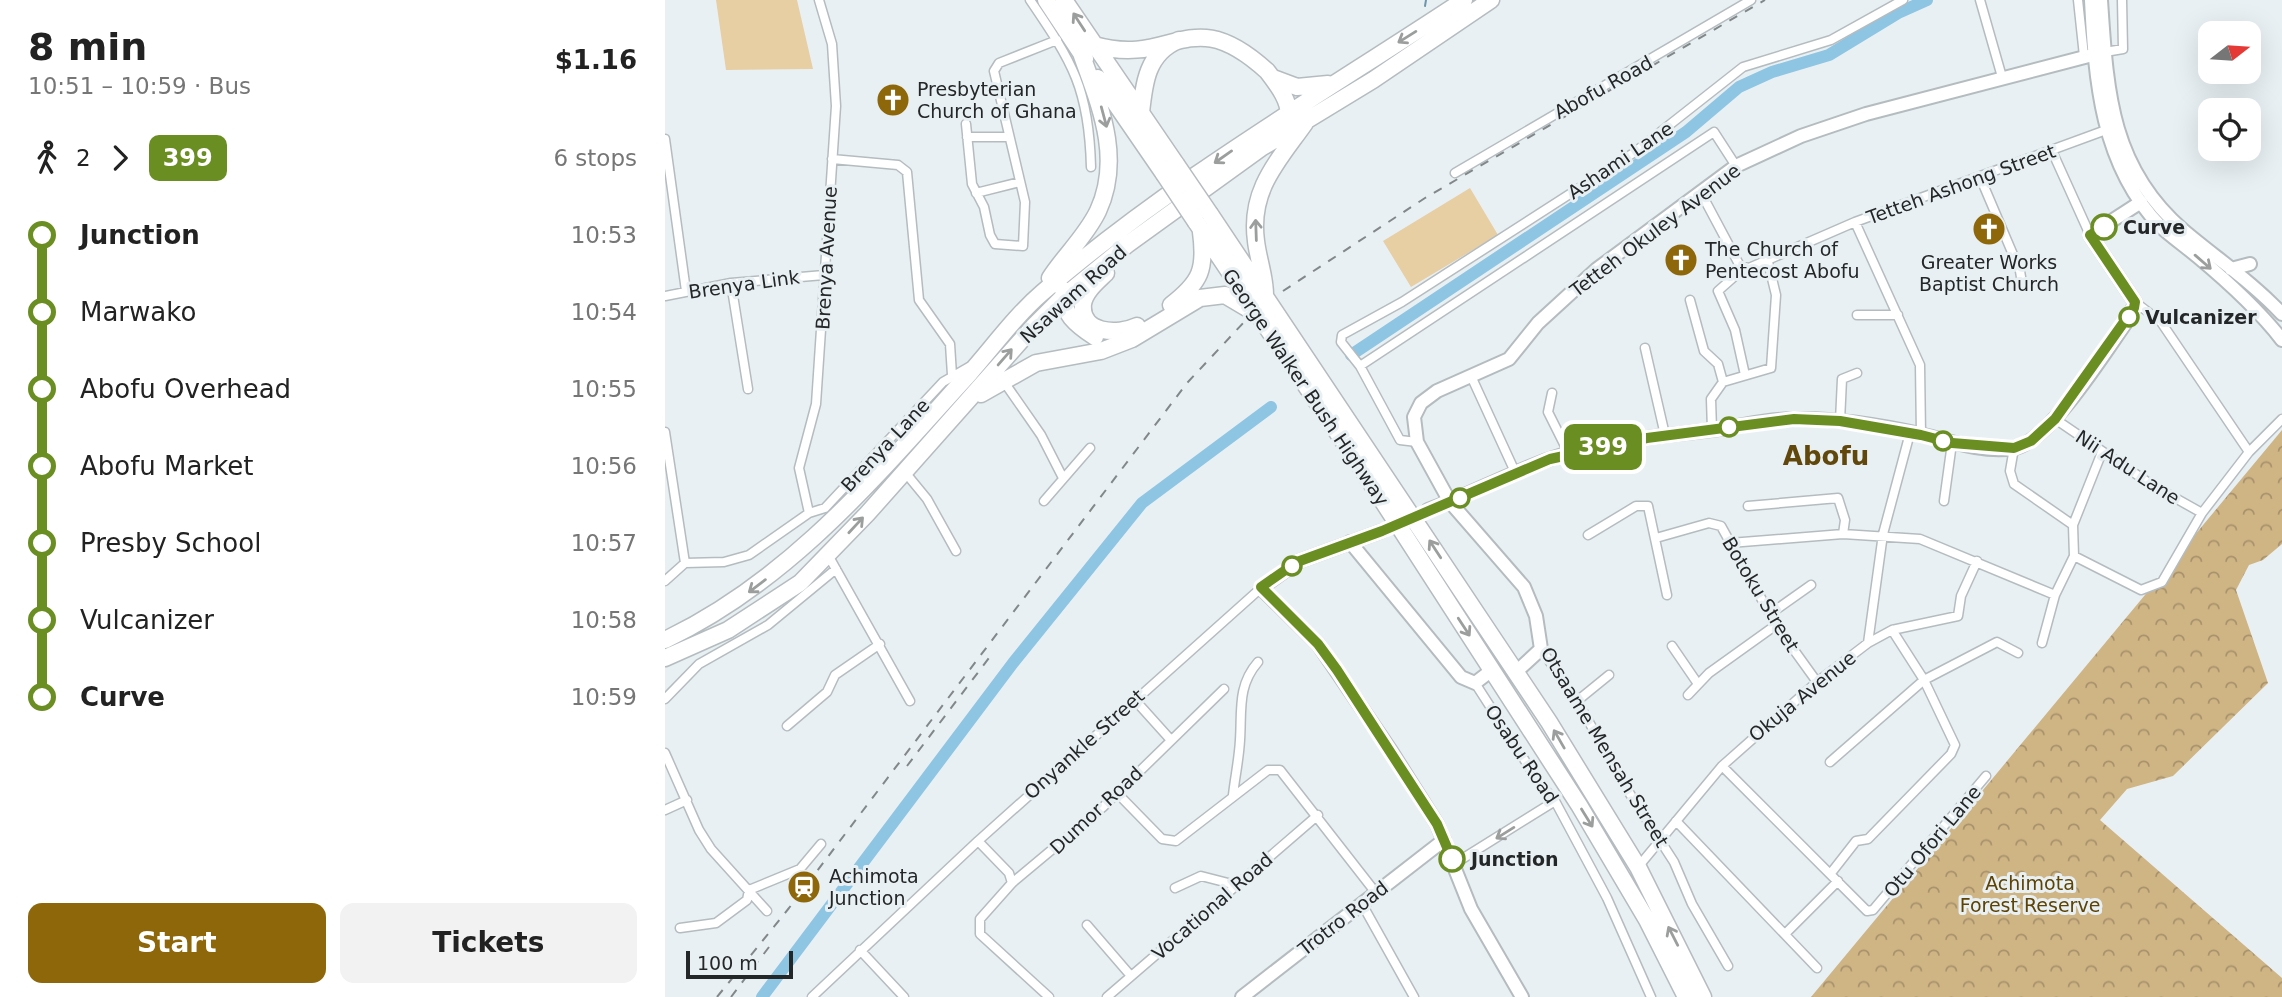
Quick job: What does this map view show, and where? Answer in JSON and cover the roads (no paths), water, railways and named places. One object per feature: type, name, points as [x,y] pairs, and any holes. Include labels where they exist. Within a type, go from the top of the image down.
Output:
[{"type":"highway","name":"George Walker Bush Highway","points":[[1046,0],[1141,113],[1170,169]]},
{"type":"highway","name":"George Walker Bush Highway","points":[[1065,0],[1087,49],[1170,169],[1290,365],[1295,385],[1321,431],[1339,455],[1349,463],[1360,466],[1492,670],[1619,870],[1686,997]]},
{"type":"highway","name":"Nsawam Road","points":[[665,658],[697,646],[759,611],[832,562],[904,471],[1018,342],[1062,298],[1331,84],[1464,0]]},
{"type":"highway","name":"Nsawam Road","points":[[665,640],[743,597],[810,543],[1042,292],[1123,226],[1284,121],[1309,117],[1373,80],[1491,0]]},
{"type":"highway","points":[[1042,292],[1097,212],[1105,193],[1107,131],[1087,49],[1130,49],[1188,28],[1210,26],[1225,30],[1246,47],[1273,78],[1284,121]]},
{"type":"highway","points":[[1141,113],[1144,85],[1153,59],[1169,44],[1187,37],[1207,35],[1227,41],[1243,53],[1269,87],[1284,121]]},
{"type":"highway","points":[[1273,78],[1297,87],[1331,84]]},
{"type":"highway","points":[[1265,298],[1255,239],[1259,194],[1276,161],[1309,117]]},
{"type":"highway","name":"George Walker Bush Highway","points":[[1202,222],[1265,298],[1402,498],[1549,722],[1638,867],[1703,997]]},
{"type":"highway","points":[[1129,244],[1092,287],[1083,304],[1090,322],[1109,333],[1129,330],[1160,313],[1195,282],[1204,260],[1202,222]]},
{"type":"highway","points":[[1121,344],[1101,340],[1082,328],[1067,312],[1062,298],[1066,286],[1110,245],[1123,226]]},
{"type":"highway","points":[[960,408],[1002,379],[1036,363],[1101,351],[1121,344],[1144,333],[1190,302],[1211,295],[1225,295],[1257,314]]},
{"type":"highway","points":[[684,649],[800,572],[816,554],[810,543]]},
{"type":"street","name":"Brenya Avenue","points":[[809,513],[799,468],[816,404],[836,74],[829,30],[819,0]]},
{"type":"street","points":[[1030,0],[1057,40],[1083,93],[1089,120],[1091,167]]},
{"type":"street","name":"Abofu Road","points":[[1455,173],[1751,0]]},
{"type":"street","name":"Ashami Lane","points":[[1360,366],[1341,342],[1342,335],[1402,302],[1635,152],[1743,67],[1832,40],[1903,0]]},
{"type":"street","points":[[2078,0],[2116,124],[2137,180],[2160,208],[2282,313]]},
{"type":"street","points":[[2091,0],[2094,54],[2105,130],[2119,165],[2141,202],[2161,227],[2232,287],[2282,340]]},
{"type":"street","points":[[2094,54],[2101,0]]},
{"type":"street","points":[[2094,54],[2123,49],[2122,0]]},
{"type":"street","points":[[1980,1],[2003,77]]},
{"type":"street","points":[[965,124],[976,193],[995,244],[1023,246],[1025,202],[1008,137],[995,68],[1057,40]]},
{"type":"street","name":"Tetteh Okuley Avenue","points":[[1417,442],[1414,416],[1421,403],[1437,391],[1510,359],[1559,302],[1700,191],[1736,166],[1801,136],[2003,77],[2094,54]]},
{"type":"street","name":"Tetteh Ashong Street","points":[[1745,268],[1768,262],[1855,222],[2105,130]]},
{"type":"street","points":[[1450,502],[1417,442],[1400,440],[1360,366],[1714,132],[1736,166]]},
{"type":"street","points":[[967,137],[1008,137]]},
{"type":"street","points":[[665,139],[686,291]]},
{"type":"street","points":[[2052,151],[2090,235],[2135,302],[2161,322],[2249,452]]},
{"type":"street","points":[[832,159],[904,167],[909,178],[919,300],[950,344],[952,375],[981,361]]},
{"type":"street","points":[[1980,177],[2020,271],[2022,283]]},
{"type":"street","points":[[976,193],[1020,182]]},
{"type":"street","points":[[1700,191],[1740,266],[1745,268],[1718,290],[1735,330],[1745,376]]},
{"type":"street","points":[[2090,235],[2141,202]]},
{"type":"street","points":[[1855,222],[1920,365],[1916,434],[1883,534],[1868,643]]},
{"type":"street","points":[[1712,430],[1711,398],[1723,382],[1770,368],[1776,295],[1768,262]]},
{"type":"street","points":[[2231,269],[2250,264]]},
{"type":"street","name":"Brenya Link","points":[[665,296],[731,284],[824,275]]},
{"type":"street","points":[[731,284],[748,389]]},
{"type":"street","points":[[1690,300],[1704,351],[1718,364],[1723,382]]},
{"type":"street","points":[[1428,510],[1569,454],[1665,435],[1794,419],[1840,421],[1952,443],[2014,448],[2031,441],[2055,419],[2131,315],[2135,302]]},
{"type":"street","points":[[1857,315],[1898,315]]},
{"type":"street","points":[[1645,348],[1665,435]]},
{"type":"street","points":[[1840,421],[1841,381],[1857,373]]},
{"type":"street","name":"Brenya Lane","points":[[685,563],[725,562],[749,555],[809,513],[825,508],[952,375]]},
{"type":"street","points":[[1471,376],[1516,474]]},
{"type":"street","points":[[1002,379],[1041,435],[1063,478]]},
{"type":"street","points":[[1552,393],[1548,412],[1569,454]]},
{"type":"street","name":"Nii Adu Lane","points":[[2055,419],[2102,452],[2202,513]]},
{"type":"street","points":[[2074,556],[2141,590],[2149,590],[2164,579],[2202,513],[2249,452],[2282,419]]},
{"type":"street","points":[[665,432],[685,563],[665,581]]},
{"type":"street","points":[[1944,501],[1952,443]]},
{"type":"street","points":[[1044,501],[1090,448]]},
{"type":"street","points":[[2014,448],[2010,471],[2014,484],[2073,525]]},
{"type":"street","points":[[2042,643],[2055,595],[2074,556],[2073,525],[2102,452]]},
{"type":"street","points":[[904,471],[927,499],[956,551]]},
{"type":"street","points":[[1748,506],[1838,498],[1845,520],[1843,534]]},
{"type":"street","name":"Otsaame Mensah Street","points":[[1450,502],[1524,587],[1536,616],[1541,649],[1577,701],[1660,840],[1728,966]]},
{"type":"street","points":[[1588,535],[1643,504],[1649,509],[1667,595]]},
{"type":"street","name":"Botoku Street","points":[[1656,538],[1716,523],[1721,526],[1776,625],[1817,682]]},
{"type":"street","name":"Onyankle Street","points":[[812,997],[978,841],[1261,587],[1297,562],[1382,531]]},
{"type":"street","points":[[1730,543],[1843,534],[1883,534],[1920,539],[2055,595]]},
{"type":"street","name":"Osabu Road","points":[[1350,542],[1461,677],[1475,683],[1539,784],[1555,801],[1607,898],[1651,997]]},
{"type":"street","name":"Okuja Avenue","points":[[1638,867],[1722,766],[1817,682],[1868,643],[1892,630],[1958,616],[1961,596],[1977,561]]},
{"type":"street","points":[[665,699],[699,664],[768,625],[832,562],[910,701]]},
{"type":"street","points":[[1770,614],[1811,585]]},
{"type":"street","points":[[1261,587],[1318,644],[1337,670],[1444,840],[1471,909],[1523,997]]},
{"type":"street","points":[[1688,695],[1698,684],[1776,625]]},
{"type":"street","points":[[1831,873],[1856,841],[1868,839],[1954,750],[1954,740],[1924,680],[1892,630]]},
{"type":"street","points":[[1830,762],[1924,680],[1997,642],[2018,653]]},
{"type":"street","points":[[787,726],[827,692],[835,675],[880,644]]},
{"type":"street","points":[[1672,646],[1698,684]]},
{"type":"street","points":[[1515,673],[1541,649]]},
{"type":"street","points":[[1233,795],[1240,741],[1238,722],[1246,677],[1258,662]]},
{"type":"street","points":[[1475,683],[1492,670]]},
{"type":"street","points":[[1577,701],[1609,675]]},
{"type":"street","name":"Dumor Road","points":[[1049,997],[980,934],[980,919],[1012,883],[1117,793],[1224,689]]},
{"type":"street","points":[[1134,699],[1170,739]]},
{"type":"street","points":[[665,753],[711,849],[767,911]]},
{"type":"street","points":[[1722,766],[1838,881],[1786,933]]},
{"type":"street","points":[[1117,793],[1162,839],[1171,842],[1176,841],[1268,770],[1278,769],[1318,815],[1376,893]]},
{"type":"street","name":"Otu Ofori Lane","points":[[1838,881],[1863,908],[1873,910],[1986,776]]},
{"type":"street","points":[[665,810],[687,800]]},
{"type":"street","points":[[1454,864],[1555,801]]},
{"type":"street","name":"Vocational Road","points":[[1107,997],[1318,815]]},
{"type":"street","points":[[1676,821],[1817,968]]},
{"type":"street","name":"Trotro Road","points":[[1241,997],[1444,840]]},
{"type":"street","points":[[978,841],[1009,873],[1012,883]]},
{"type":"street","points":[[749,890],[800,869],[821,844]]},
{"type":"street","points":[[1175,888],[1201,876],[1236,884]]},
{"type":"street","points":[[680,928],[722,920],[747,900],[749,890]]},
{"type":"street","points":[[1362,904],[1414,997]]},
{"type":"street","points":[[1087,925],[1131,976]]},
{"type":"street","points":[[860,950],[904,997]]},
{"type":"waterway","points":[[1425,6],[1426,0]]},
{"type":"waterway","points":[[1351,355],[1686,132],[1739,87],[1772,72],[1829,55],[1898,13],[1927,0]]},
{"type":"waterway","points":[[762,997],[1013,663],[1142,503],[1271,407]]},
{"type":"railway","points":[[1283,291],[1425,198],[1765,0]]},
{"type":"railway","points":[[717,997],[789,908],[1187,383],[1246,320]]},
{"type":"railway","points":[[907,766],[992,654]]},
{"type":"railway","points":[[731,997],[769,947]]},
{"type":"place","name":"Presbyterian Church of Ghana","points":[[893,100]]},
{"type":"place","name":"Curve","points":[[2104,227]]},
{"type":"place","name":"Greater Works Baptist Church","points":[[1989,229]]},
{"type":"place","name":"The Church of Pentecost Abofu","points":[[1681,260]]},
{"type":"place","name":"Vulcanizer","points":[[2129,317]]},
{"type":"place","name":"Junction","points":[[1452,859]]},
{"type":"place","name":"Achimota Junction","points":[[804,887]]},
{"type":"district","name":"Abofu","points":[[1826,456]]},
{"type":"park label","name":"Achimota Forest Reserve","points":[[2030,894]]}]
